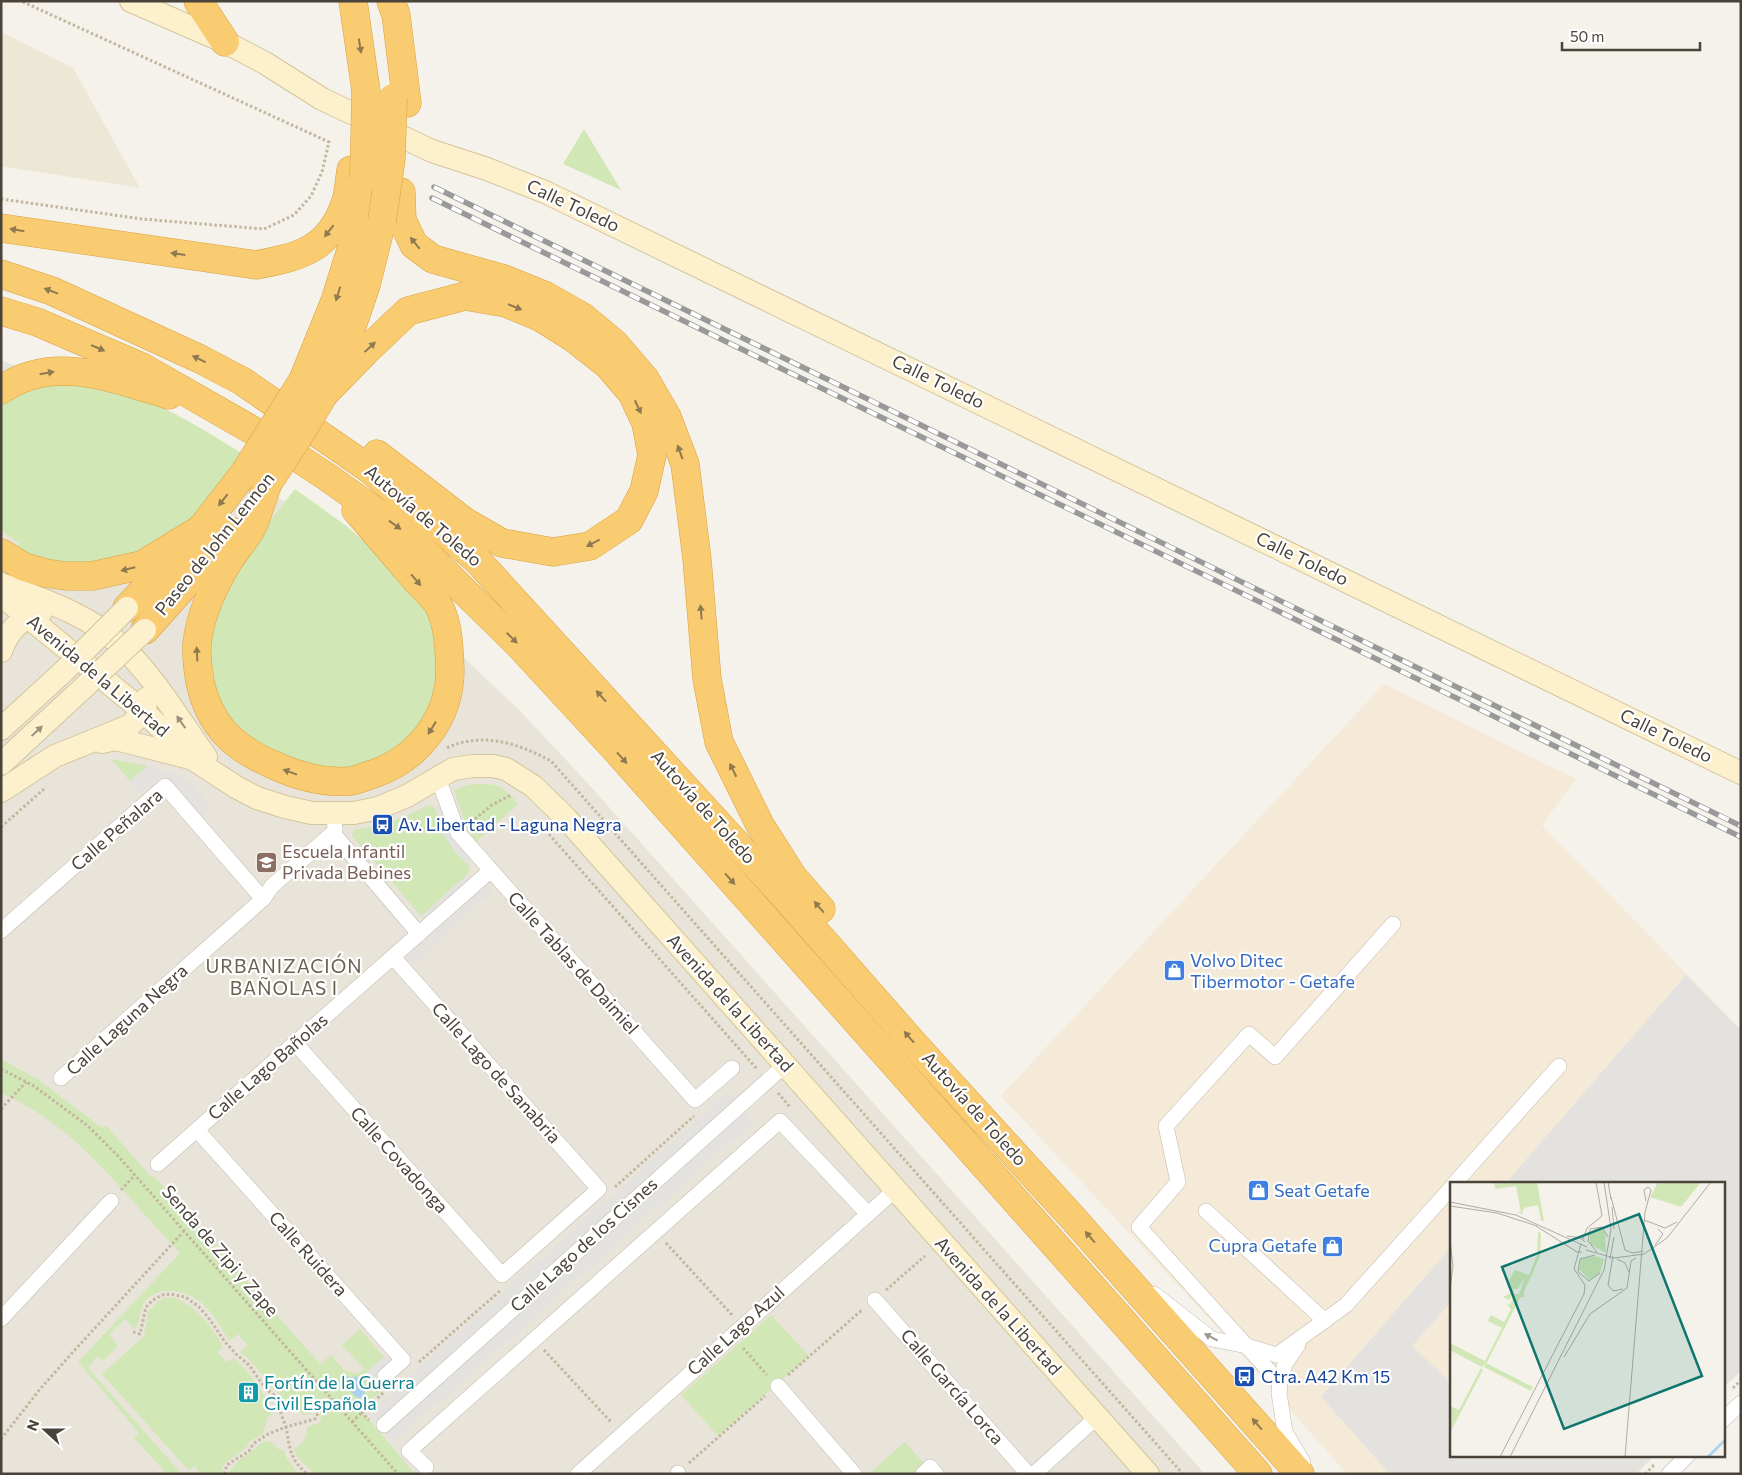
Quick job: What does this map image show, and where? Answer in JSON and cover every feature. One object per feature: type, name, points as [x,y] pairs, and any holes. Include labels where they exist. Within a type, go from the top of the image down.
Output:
[{"type":"highway","points":[[198,1],[225,42]]},
{"type":"highway","points":[[1,228],[256,265],[288,259],[315,248],[332,230],[358,174],[366,91],[353,1]]},
{"type":"highway","name":"Paseo de John Lennon","points":[[145,630],[209,558],[256,478],[354,322],[366,285],[382,221],[400,100],[378,1]]},
{"type":"highway","points":[[391,1],[396,15],[400,100],[402,220],[414,244],[433,259],[504,280],[546,296],[583,317],[614,343],[645,379],[667,417],[685,464],[697,559],[707,679],[719,742],[760,825],[793,877],[986,1100],[1071,1216]]},
{"type":"highway","name":"Paseo de John Lennon","points":[[313,387],[338,292],[355,237],[358,174]]},
{"type":"highway","name":"Autovía de Toledo","points":[[1,274],[52,291],[200,359],[242,381],[368,468],[477,560],[785,897],[914,1044],[1071,1216],[1300,1474]]},
{"type":"highway","points":[[242,381],[281,390],[366,446],[464,521],[502,543],[553,552],[590,546],[629,520],[644,491],[652,455],[646,424],[632,393],[608,365],[575,339],[540,317],[506,303],[465,296],[408,312],[365,352],[313,387]]},
{"type":"highway","name":"Autovía de Toledo","points":[[1,311],[37,322],[142,367],[280,446],[402,530],[519,645],[616,750],[1258,1474]]},
{"type":"highway","points":[[1,390],[27,377],[50,372],[75,370],[111,377],[208,406]]},
{"type":"highway","points":[[256,478],[253,524],[215,586],[202,617],[197,645],[198,673],[203,696],[210,713],[220,728],[233,742],[255,757],[303,777],[329,781],[353,781],[381,771],[404,759],[419,747],[430,732],[445,706],[450,686],[449,640],[439,606],[327,477]]},
{"type":"highway","name":"Paseo de John Lennon","points":[[127,608],[201,529],[256,478]]},
{"type":"highway","points":[[1,553],[24,566],[45,573],[66,576],[92,576],[142,565],[201,529]]},
{"type":"street","name":"Calle Toledo","points":[[131,1],[225,42],[265,63],[322,99],[432,151],[487,169],[546,192],[1741,773]]},
{"type":"street","name":"Avenida de la Libertad","points":[[1,584],[71,612],[94,624],[117,641],[142,667],[220,776]]},
{"type":"street","name":"Avenida de la Libertad","points":[[1,595],[144,712],[193,759],[257,798],[303,811],[333,823],[354,813],[378,808],[407,796],[453,769],[493,766],[506,770],[533,786],[565,817],[1148,1474]]},
{"type":"street","points":[[1,729],[64,671],[127,608]]},
{"type":"street","points":[[1,651],[14,628],[27,616],[55,610],[71,612]]},
{"type":"street","points":[[1,764],[145,630]]},
{"type":"street","points":[[1,791],[36,767],[72,749],[128,726],[144,712],[148,676]]},
{"type":"street","name":"Avenida de la Libertad","points":[[72,749],[116,739],[193,759]]},
{"type":"street","name":"Calle Tablas de Daimiel","points":[[438,778],[458,833],[695,1100],[732,1068]]},
{"type":"street","name":"Calle Peñalara","points":[[1,932],[165,786],[264,899]]},
{"type":"street","points":[[333,823],[419,934]]},
{"type":"street","name":"Calle Laguna Negra","points":[[62,1078],[264,899],[272,886],[333,823]]},
{"type":"street","name":"Calle Lago Bañolas","points":[[158,1164],[296,1044],[490,870]]},
{"type":"street","points":[[1280,1382],[1139,1227],[1178,1182],[1166,1126],[1249,1034],[1275,1057],[1393,924]]},
{"type":"street","name":"Calle Lago de Sanabria","points":[[393,957],[599,1189],[502,1275]]},
{"type":"street","name":"Calle Covadonga","points":[[296,1044],[502,1275]]},
{"type":"street","name":"Calle Lago de los Cisnes","points":[[384,1425],[785,1065]]},
{"type":"street","points":[[1456,1182],[1559,1066]]},
{"type":"street","points":[[426,1467],[409,1451],[780,1121],[868,1214]]},
{"type":"street","name":"Calle Ruidera","points":[[197,1130],[403,1360],[385,1376]]},
{"type":"street","points":[[1109,1259],[1212,1339],[1247,1346],[1277,1355],[1346,1305],[1450,1189]]},
{"type":"street","name":"Calle Lago Azul","points":[[578,1474],[895,1190]]},
{"type":"street","points":[[1,1319],[111,1201]]},
{"type":"street","points":[[1206,1211],[1326,1321]]},
{"type":"street","name":"Calle García Lorca","points":[[875,1300],[1028,1474]]},
{"type":"street","points":[[1304,1337],[1285,1364],[1279,1393],[1285,1432],[1310,1474]]},
{"type":"street","points":[[777,1386],[854,1474]]},
{"type":"street","points":[[1724,1419],[1741,1403]]},
{"type":"street","points":[[1034,1474],[1097,1417]]},
{"type":"street","points":[[1669,1474],[1685,1458]]},
{"type":"street","points":[[923,1474],[930,1467],[936,1474]]},
{"type":"path","points":[[1,200],[142,219],[264,229],[294,215],[312,196],[322,172],[329,142],[21,1]]},
{"type":"path","points":[[442,750],[458,743],[476,740],[504,742],[531,750],[551,761],[1183,1474]]},
{"type":"path","points":[[458,833],[492,804],[513,793]]},
{"type":"path","name":"Senda de Zipi y Zape","points":[[1,1069],[26,1082],[88,1126],[119,1156],[398,1474]]},
{"type":"path","points":[[1,1109],[26,1082]]},
{"type":"path","points":[[1,1440],[60,1366],[184,1232]]},
{"type":"path","points":[[656,1232],[736,1331],[777,1386]]},
{"type":"path","points":[[678,1474],[925,1256]]},
{"type":"path","points":[[133,1332],[140,1334],[146,1307],[162,1295],[171,1294],[185,1297],[198,1306],[236,1355],[249,1364],[266,1389],[274,1395],[286,1427],[290,1450],[297,1465],[307,1474]]},
{"type":"path","points":[[535,1339],[622,1434]]},
{"type":"path","points":[[224,1474],[227,1465],[249,1451],[253,1444],[268,1434],[315,1418],[332,1398]]},
{"type":"shaded area","points":[[1,32],[73,68],[140,188],[1,166]]},
{"type":"shaded area","points":[[1,360],[177,434],[329,529],[520,711],[582,777],[1205,1474],[1,1474]]},
{"type":"shaded area","points":[[1384,684],[1576,779],[1542,825],[1741,1030],[1741,1371],[1724,1387],[1724,1182],[1450,1182],[1450,1458],[1652,1458],[1636,1474],[1347,1474],[1215,1325],[1001,1096]]},
{"type":"shaded area","points":[[148,766],[186,778],[211,806],[199,816],[162,775],[141,793],[130,781]]},
{"type":"shaded area","points":[[440,806],[449,832],[457,846],[471,859],[467,863],[454,850],[444,835],[435,808]]},
{"type":"shaded area","points":[[467,875],[472,881],[426,922],[421,916]]},
{"type":"shaded area","points":[[488,884],[494,890],[413,965],[407,958]]},
{"type":"shaded area","points":[[1686,975],[1741,1030],[1741,1371],[1724,1387],[1724,1182],[1507,1182]]},
{"type":"shaded area","points":[[728,1092],[737,1102],[377,1422],[368,1413]]},
{"type":"shaded area","points":[[744,1112],[753,1122],[393,1443],[384,1433]]},
{"type":"shaded area","points":[[1450,1248],[1450,1303],[1412,1346],[1450,1382],[1450,1458],[1652,1458],[1636,1474],[1390,1474],[1321,1397]]},
{"type":"shaded area","points":[[384,1357],[392,1365],[374,1381],[366,1373]]},
{"type":"green space","points":[[584,129],[621,190],[563,164]]},
{"type":"green space","points":[[75,381],[131,396],[160,407],[188,421],[243,454],[204,505],[186,525],[147,550],[124,559],[63,566],[15,549],[20,544],[1,530],[1,400],[27,388]]},
{"type":"green space","points":[[295,489],[345,525],[385,559],[433,618],[440,682],[424,722],[389,757],[341,771],[299,764],[241,737],[207,680],[207,629],[235,565]]},
{"type":"green space","points":[[111,759],[148,766],[130,781]]},
{"type":"green space","points":[[473,784],[499,786],[518,804],[476,842],[466,826],[454,790]]},
{"type":"green space","points":[[429,805],[435,808],[452,848],[470,869],[467,875],[421,916],[352,836],[354,829],[383,824]]},
{"type":"green space","points":[[1,1059],[39,1080],[102,1128],[106,1125],[151,1177],[154,1176],[320,1364],[331,1355],[344,1370],[358,1374],[364,1369],[342,1345],[360,1329],[384,1357],[367,1373],[382,1390],[361,1410],[415,1474],[315,1474],[300,1460],[294,1449],[304,1440],[307,1427],[319,1423],[322,1415],[316,1408],[311,1414],[303,1415],[298,1410],[285,1406],[280,1400],[280,1395],[246,1356],[240,1352],[248,1346],[238,1334],[229,1341],[212,1314],[199,1301],[184,1293],[167,1291],[152,1295],[145,1301],[135,1330],[125,1319],[109,1335],[118,1346],[103,1361],[97,1356],[88,1368],[182,1474],[167,1474],[134,1438],[139,1433],[78,1362],[180,1253],[119,1185],[77,1143],[29,1107],[1,1093]]},
{"type":"green space","points":[[172,1297],[189,1306],[202,1317],[223,1347],[218,1352],[226,1362],[233,1358],[244,1368],[261,1391],[273,1413],[267,1418],[263,1434],[250,1441],[246,1448],[225,1463],[220,1474],[201,1474],[194,1466],[189,1471],[102,1374],[144,1336],[148,1312],[157,1302],[164,1298]]},
{"type":"green space","points":[[771,1315],[809,1356],[718,1436],[681,1395]]},
{"type":"green space","points":[[264,1441],[270,1441],[278,1449],[284,1450],[286,1457],[298,1474],[279,1474],[276,1471],[261,1474],[228,1474],[239,1460]]},
{"type":"green space","points":[[905,1442],[926,1466],[917,1474],[874,1474],[872,1471]]},
{"type":"water","points":[[346,1376],[352,1378],[356,1376],[363,1385],[365,1392],[362,1397],[357,1398],[343,1383],[343,1378]]},
{"type":"railway","points":[[434,187],[1741,826]]},
{"type":"railway","points":[[432,198],[1741,837]]},
{"type":"place","name":"Av. Libertad - Laguna Negra","points":[[382,825]]},
{"type":"place","name":"Escuela Infantil Privada Bebines","points":[[266,862]]},
{"type":"place","name":"Volvo Ditec Tibermotor - Getafe","points":[[1174,971]]},
{"type":"place","name":"Seat Getafe","points":[[1258,1191]]},
{"type":"place","name":"Cupra Getafe","points":[[1333,1246]]},
{"type":"place","name":"Ctra. A42 Km 15","points":[[1245,1377]]},
{"type":"place","name":"Fortín de la Guerra Civil Española","points":[[248,1393]]},
{"type":"district","name":"URBANIZACIÓN BAÑOLAS I","points":[[284,977]]}]
